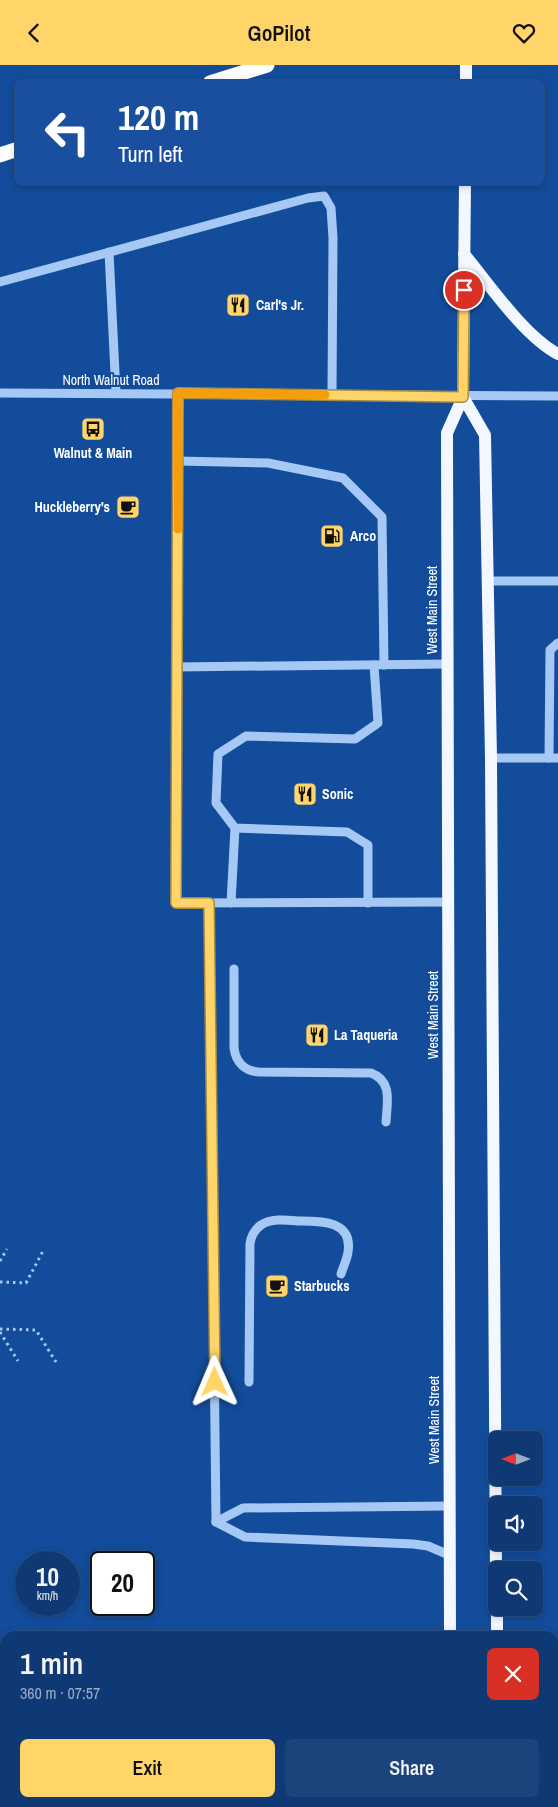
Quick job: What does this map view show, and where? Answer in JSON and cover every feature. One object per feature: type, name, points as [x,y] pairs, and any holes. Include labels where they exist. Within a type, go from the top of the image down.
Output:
[{"type":"highway","points":[[220,80],[267,65]]},
{"type":"highway","points":[[0,155],[15,150]]},
{"type":"main road","points":[[466,65],[466,80]]},
{"type":"main road","name":"West Main Street","points":[[450,1631],[447,433],[463,397],[465,185]]},
{"type":"main road","points":[[464,254],[533,335],[550,350],[558,354]]},
{"type":"main road","points":[[463,397],[485,435],[491,758],[496,1561]]},
{"type":"main road","points":[[496,1616],[497,1631]]},
{"type":"street","points":[[0,282],[308,198],[324,196],[331,208],[333,238],[332,395]]},
{"type":"street","points":[[109,252],[116,393]]},
{"type":"street","name":"North Walnut Road","points":[[0,393],[178,393],[463,397],[558,396]]},
{"type":"street","points":[[178,393],[176,903],[448,902]]},
{"type":"street","points":[[178,461],[268,463],[343,479],[369,504],[382,517],[384,665]]},
{"type":"street","points":[[487,581],[558,581]]},
{"type":"street","points":[[491,758],[554,758],[550,650],[558,643]]},
{"type":"street","points":[[177,667],[447,664]]},
{"type":"street","points":[[231,903],[235,828],[216,803],[218,754],[246,736],[355,739],[378,723],[374,665]]},
{"type":"street","points":[[235,828],[347,832],[368,845],[368,903]]},
{"type":"street","points":[[209,903],[216,1522]]},
{"type":"street","points":[[234,969],[234,1048],[240,1065],[249,1070],[259,1072],[367,1072],[375,1074],[386,1085],[386,1122]]},
{"type":"street","points":[[249,1382],[250,1238],[256,1229],[265,1223],[276,1220],[324,1221],[335,1225],[344,1232],[348,1243],[348,1252],[341,1275]]},
{"type":"street","points":[[216,1522],[243,1508],[449,1506]]},
{"type":"street","points":[[216,1522],[245,1537],[414,1544],[428,1546],[449,1555]]},
{"type":"path","points":[[0,1261],[7,1249]]},
{"type":"path","points":[[0,1282],[26,1283],[43,1251]]},
{"type":"path","points":[[18,1361],[0,1331],[36,1329],[56,1362]]},
{"type":"slow traffic","points":[[178,529],[178,393],[325,395]]},
{"type":"place","name":"Carl's Jr.","points":[[238,305]]},
{"type":"place","name":"Walnut & Main","points":[[93,429]]},
{"type":"place","name":"Huckleberry's","points":[[128,507]]},
{"type":"place","name":"Arco","points":[[332,536]]},
{"type":"place","name":"Sonic","points":[[305,794]]},
{"type":"place","name":"La Taqueria","points":[[317,1035]]},
{"type":"place","name":"Starbucks","points":[[277,1286]]},
{"type":"route","points":[[215,1382],[209,903],[176,903],[178,393],[463,397],[464,290]]}]
